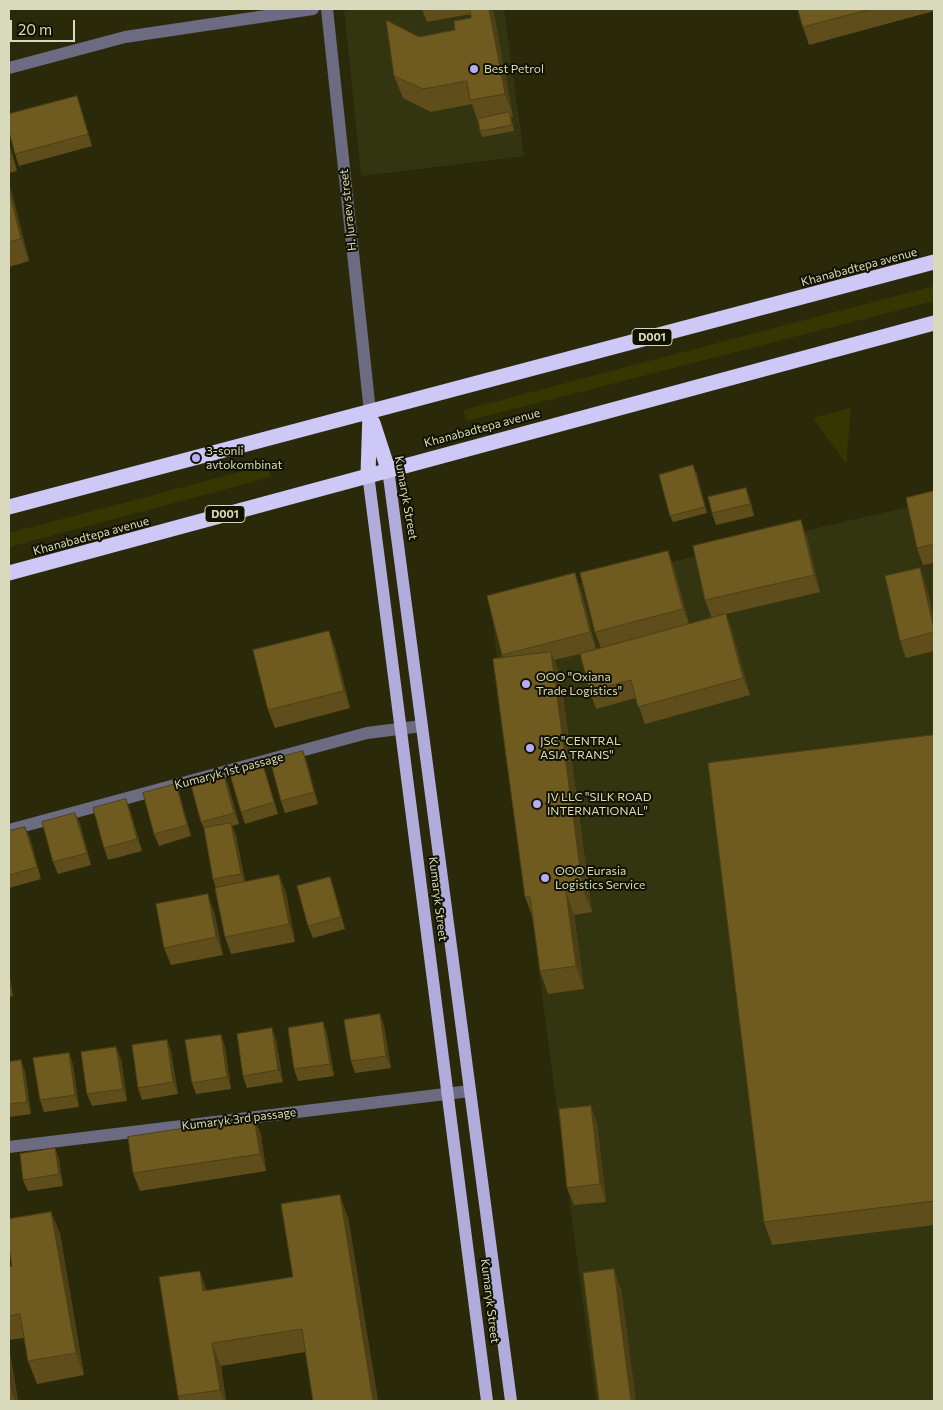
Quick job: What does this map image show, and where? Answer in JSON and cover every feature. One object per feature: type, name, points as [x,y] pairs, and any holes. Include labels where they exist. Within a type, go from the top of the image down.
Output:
[{"type":"highway","name":"Khanabadtepa avenue","points":[[9,507],[934,262]]},
{"type":"highway","name":"Khanabadtepa avenue","points":[[9,574],[368,474],[934,322]]},
{"type":"highway","name":"Kumaryk Street","points":[[370,412],[388,469]]},
{"type":"highway","name":"Kumaryk Street","points":[[368,474],[370,412]]},
{"type":"main road","name":"Kumaryk Street","points":[[388,469],[510,1401]]},
{"type":"main road","name":"Kumaryk Street","points":[[368,474],[487,1401]]},
{"type":"main road","points":[[432,975],[454,972]]},
{"type":"street","points":[[9,68],[125,37],[313,9]]},
{"type":"street","name":"H. Juraev street","points":[[327,9],[370,412]]},
{"type":"street","name":"Kumaryk 1st passage","points":[[9,830],[367,733],[422,726]]},
{"type":"street","name":"Kumaryk 3rd passage","points":[[9,1147],[470,1091]]},
{"type":"shaded area","points":[[344,9],[504,9],[524,156],[361,176]]},
{"type":"shaded area","points":[[934,286],[934,301],[467,421],[463,410]]},
{"type":"shaded area","points":[[851,408],[846,464],[813,418]]},
{"type":"shaded area","points":[[267,465],[271,477],[9,547],[9,533]]},
{"type":"shaded area","points":[[934,501],[934,1401],[596,1401],[490,604]]},
{"type":"building","points":[[470,9],[489,9],[505,94],[470,100],[467,81],[423,89],[394,76],[386,20],[419,37],[455,30],[454,21],[471,18]]},
{"type":"building","points":[[798,9],[871,9],[803,27]]},
{"type":"building","points":[[77,96],[88,134],[15,154],[9,131],[9,114]]},
{"type":"building","points":[[509,112],[512,125],[480,131],[478,119]]},
{"type":"building","points":[[9,146],[12,159],[9,160]]},
{"type":"building","points":[[9,191],[21,239],[9,242]]},
{"type":"building","points":[[693,465],[705,507],[670,516],[659,475]]},
{"type":"building","points":[[746,488],[750,504],[712,513],[708,497]]},
{"type":"building","points":[[934,491],[934,544],[917,548],[906,498]]},
{"type":"building","points":[[801,520],[814,575],[705,600],[693,546]]},
{"type":"building","points":[[668,551],[683,609],[595,632],[580,573]]},
{"type":"building","points":[[920,568],[934,632],[900,641],[885,576]]},
{"type":"building","points":[[575,573],[590,632],[502,655],[487,596]]},
{"type":"building","points":[[726,614],[743,678],[638,707],[631,680],[590,691],[580,654]]},
{"type":"building","points":[[329,631],[344,691],[268,710],[253,650]]},
{"type":"building","points":[[551,652],[583,890],[566,892],[576,966],[540,971],[530,897],[525,897],[493,659]]},
{"type":"building","points":[[934,735],[934,1201],[764,1222],[708,763]]},
{"type":"building","points":[[303,751],[314,792],[281,801],[270,760]]},
{"type":"building","points":[[262,762],[274,802],[241,812],[229,771]]},
{"type":"building","points":[[223,772],[234,813],[201,822],[190,781]]},
{"type":"building","points":[[176,784],[187,825],[154,834],[143,793]]},
{"type":"building","points":[[126,799],[137,839],[104,848],[93,808]]},
{"type":"building","points":[[75,813],[87,853],[53,862],[42,822]]},
{"type":"building","points":[[231,823],[241,874],[213,879],[204,828]]},
{"type":"building","points":[[25,827],[37,867],[9,875],[9,831]]},
{"type":"building","points":[[279,875],[289,924],[225,937],[215,888]]},
{"type":"building","points":[[330,877],[341,917],[308,926],[297,886]]},
{"type":"building","points":[[208,894],[216,937],[164,948],[156,904]]},
{"type":"building","points":[[380,1014],[386,1056],[351,1061],[344,1020]]},
{"type":"building","points":[[323,1022],[330,1064],[294,1069],[288,1028]]},
{"type":"building","points":[[272,1028],[278,1070],[243,1076],[237,1034]]},
{"type":"building","points":[[221,1035],[227,1077],[192,1083],[185,1040]]},
{"type":"building","points":[[167,1040],[173,1082],[138,1088],[132,1045]]},
{"type":"building","points":[[116,1047],[123,1089],[87,1094],[81,1052]]},
{"type":"building","points":[[69,1053],[75,1095],[40,1100],[33,1058]]},
{"type":"building","points":[[21,1060],[27,1102],[9,1104],[9,1062]]},
{"type":"building","points":[[591,1106],[600,1184],[567,1188],[559,1109]]},
{"type":"building","points":[[254,1118],[260,1154],[133,1173],[128,1137]]},
{"type":"building","points":[[55,1148],[59,1174],[23,1180],[20,1154]]},
{"type":"building","points":[[340,1195],[373,1401],[313,1401],[302,1329],[212,1343],[220,1390],[178,1396],[159,1277],[200,1271],[203,1291],[293,1277],[281,1204]]},
{"type":"building","points":[[51,1212],[76,1353],[28,1361],[20,1314],[9,1316],[9,1267],[12,1266],[9,1248],[9,1219]]},
{"type":"building","points":[[614,1269],[631,1401],[599,1401],[583,1273]]},
{"type":"building","points":[[9,1373],[12,1394],[9,1395]]},
{"type":"place","name":"Best Petrol","points":[[474,69]]},
{"type":"place","name":"3-sonli avtokombinat","points":[[196,458]]},
{"type":"place","name":"ООО \"Oxiana Trade Logistics\"","points":[[526,684]]},
{"type":"place","name":"JSC \"CENTRAL ASIA TRANS\"","points":[[530,748]]},
{"type":"place","name":"JV LLC \"SILK ROAD INTERNATIONAL\"","points":[[537,804]]},
{"type":"place","name":"OOO Eurasia Logistics Service","points":[[545,878]]}]
